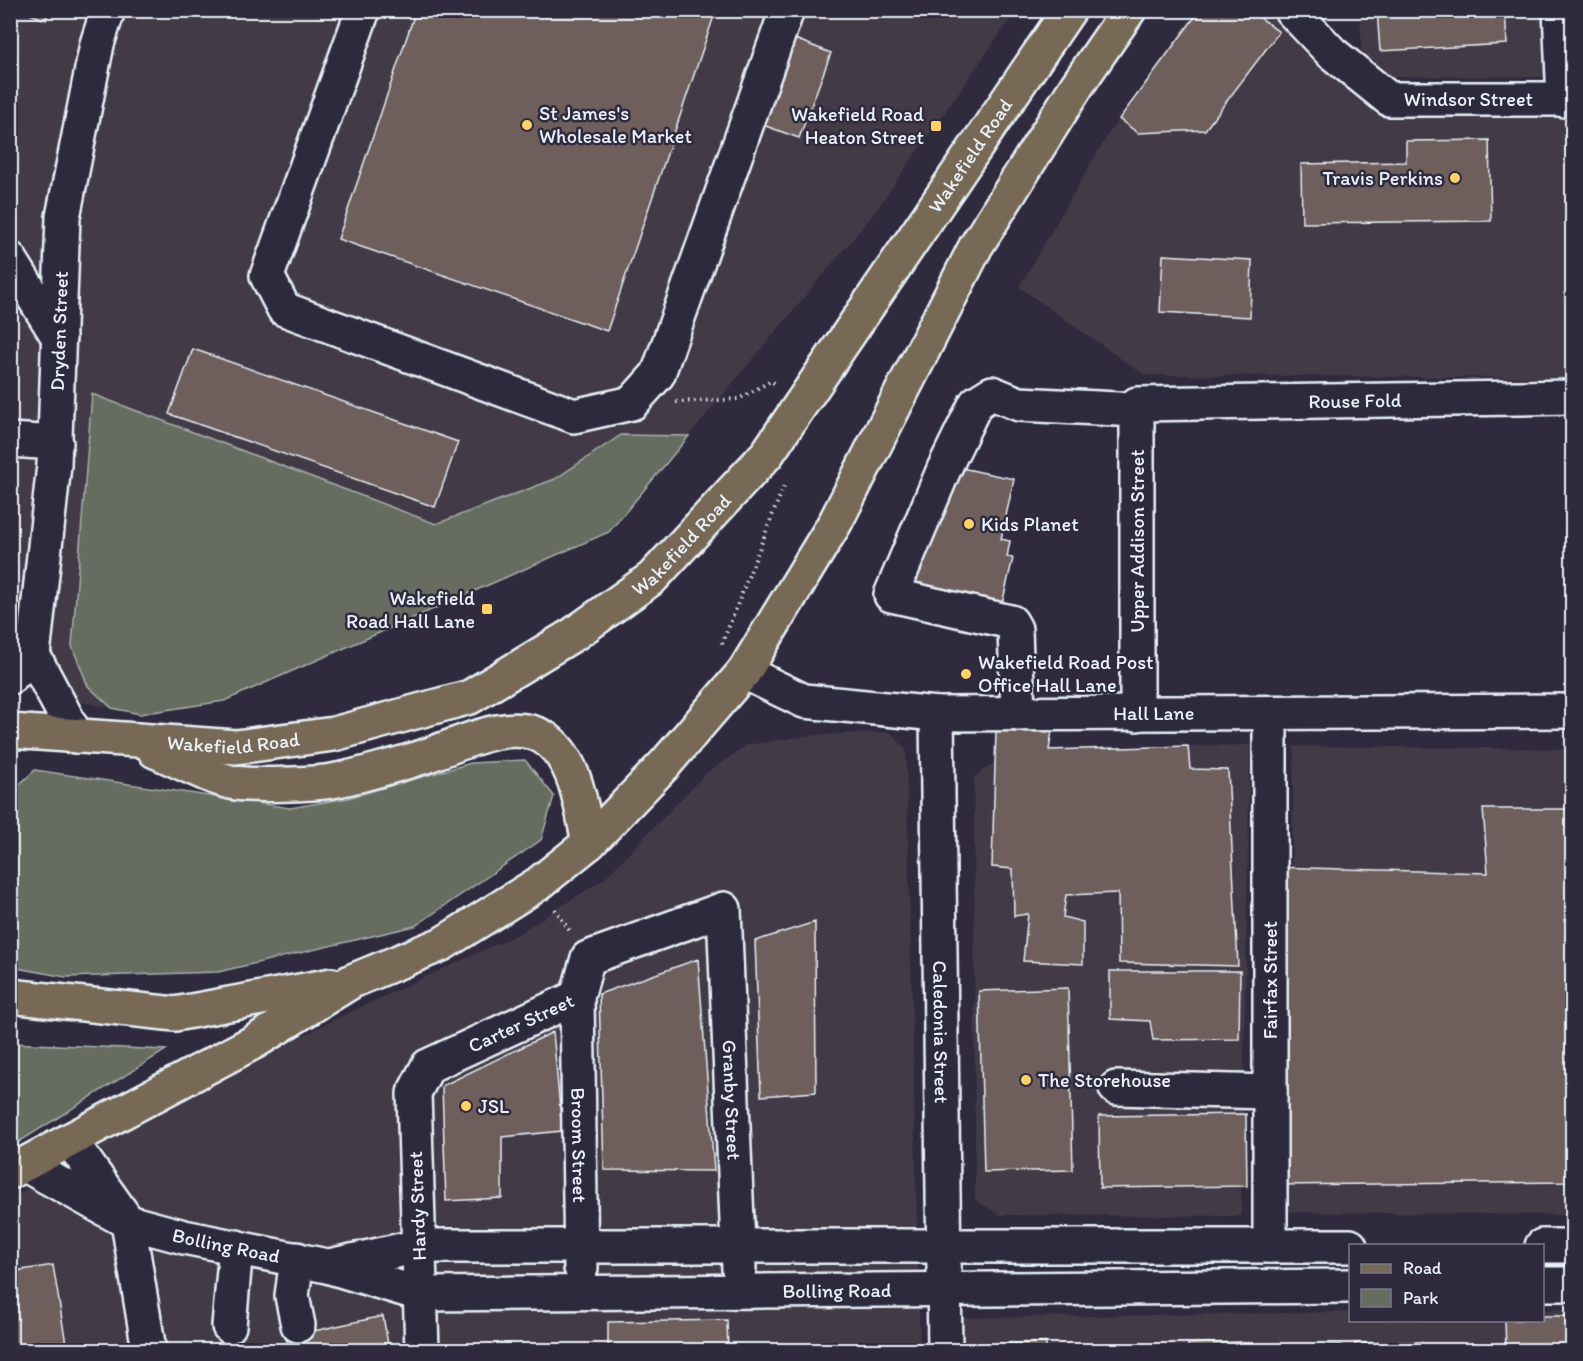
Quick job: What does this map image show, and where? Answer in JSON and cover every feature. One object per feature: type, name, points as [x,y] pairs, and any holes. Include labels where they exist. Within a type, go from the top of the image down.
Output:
[{"type":"main road","name":"Wakefield Road","points":[[10,731],[236,747],[323,736],[470,697],[574,634],[652,578],[772,447],[1069,10]]},
{"type":"main road","points":[[17,1168],[254,1042],[352,981],[442,944],[538,884],[589,843],[665,764],[744,672],[836,521],[976,246],[1076,87],[1129,10]]},
{"type":"main road","points":[[128,741],[236,783],[331,781],[418,759],[481,736],[506,731],[525,731],[542,736],[558,749],[572,773],[589,843]]},
{"type":"main road","points":[[10,996],[175,1014],[352,981]]},
{"type":"street","name":"Dryden Street","points":[[76,736],[22,666],[56,443],[63,217],[96,44],[108,10]]},
{"type":"street","points":[[363,10],[267,276],[284,309],[574,416],[632,403],[658,374],[787,10]]},
{"type":"street","name":"Windsor Street","points":[[1291,10],[1332,53],[1389,99],[1568,100]]},
{"type":"street","points":[[1560,10],[1568,100]]},
{"type":"street","points":[[10,259],[59,338]]},
{"type":"street","name":"Rouse Fold","points":[[1018,714],[1015,629],[1011,622],[891,595],[944,469],[976,403],[992,393],[1019,404],[1137,407],[1572,397]]},
{"type":"street","name":"Upper Addison Street","points":[[1137,407],[1137,714]]},
{"type":"street","points":[[10,440],[56,443]]},
{"type":"street","name":"Hall Lane","points":[[744,672],[804,701],[937,714],[1572,711]]},
{"type":"street","name":"Caledonia Street","points":[[937,714],[945,1350]]},
{"type":"street","name":"Fairfax Street","points":[[1270,714],[1270,1246]]},
{"type":"street","name":"Granby Street","points":[[588,958],[724,909],[740,1291]]},
{"type":"street","name":"Carter Street","points":[[428,1066],[577,997],[588,958]]},
{"type":"street","name":"Broom Street","points":[[577,997],[582,1293]]},
{"type":"street","name":"Hardy Street","points":[[422,1350],[414,1093],[428,1066]]},
{"type":"street","points":[[1116,1088],[1270,1092]]},
{"type":"street","points":[[70,1140],[128,1222],[149,1350]]},
{"type":"street","name":"Bolling Road","points":[[17,1168],[128,1222],[184,1237],[312,1263],[420,1294],[1349,1286]]},
{"type":"street","name":"Bolling Road","points":[[312,1263],[419,1246],[1349,1246]]},
{"type":"street","points":[[1544,1246],[1572,1246]]},
{"type":"street","points":[[229,1326],[236,1247]]},
{"type":"street","points":[[298,1325],[292,1296],[312,1263]]},
{"type":"street","points":[[1544,1284],[1572,1284]]},
{"type":"path","points":[[632,403],[739,399],[771,381],[802,403]]},
{"type":"path","points":[[744,672],[720,652],[793,462],[772,447]]},
{"type":"path","points":[[538,884],[588,958]]},
{"type":"shaded area","points":[[11,11],[1016,11],[871,217],[609,532],[224,701],[140,714],[11,687]]},
{"type":"shaded area","points":[[1196,11],[1275,11],[1308,47],[1392,115],[1572,113],[1572,378],[1144,375],[1019,287],[1107,136]]},
{"type":"shaded area","points":[[1360,11],[1572,11],[1572,77],[1391,76],[1362,60]]},
{"type":"shaded area","points":[[890,732],[906,749],[920,1350],[11,1350],[11,1199],[135,1124],[335,1019],[518,934],[605,878],[705,774],[747,745],[812,735]]},
{"type":"shaded area","points":[[1250,745],[1241,1216],[1000,1215],[975,1200],[974,777],[1013,749]]},
{"type":"shaded area","points":[[1294,746],[1572,749],[1572,1215],[1285,1212]]},
{"type":"shaded area","points":[[1572,1309],[1572,1350],[961,1350],[960,1318],[1349,1312],[1349,1322],[1544,1322],[1544,1310]]},
{"type":"green space","points":[[92,394],[436,524],[555,479],[621,435],[689,436],[609,532],[224,701],[140,714],[112,708],[88,686],[72,646]]},
{"type":"green space","points":[[525,760],[554,796],[541,840],[415,926],[218,972],[66,977],[11,967],[11,792],[35,770],[290,808],[348,798],[471,763]]},
{"type":"green space","points":[[11,1043],[166,1050],[11,1147]]},
{"type":"building","points":[[20,10],[49,10],[46,20]]},
{"type":"building","name":"St James's Wholesale Market","points":[[416,10],[716,10],[607,331],[338,239]]},
{"type":"building","points":[[1200,10],[1250,10],[1279,32],[1205,130],[1138,133],[1119,119]]},
{"type":"building","points":[[1377,10],[1505,10],[1507,44],[1380,51]]},
{"type":"building","points":[[795,39],[831,53],[799,138],[763,125]]},
{"type":"building","points":[[1489,140],[1491,221],[1302,223],[1301,164],[1406,162],[1406,141]]},
{"type":"building","points":[[1163,255],[1252,260],[1250,317],[1160,312]]},
{"type":"building","points":[[193,349],[458,442],[435,507],[169,414]]},
{"type":"building","name":"Kids Planet","points":[[952,466],[1014,479],[1001,539],[1010,541],[1007,557],[1013,558],[1002,604],[915,584],[927,538]]},
{"type":"building","points":[[996,731],[1052,731],[1049,750],[1188,746],[1190,769],[1228,770],[1238,966],[1119,963],[1118,893],[1066,895],[1063,917],[1083,922],[1083,964],[1023,961],[1028,914],[1014,916],[1013,869],[992,867]]},
{"type":"building","points":[[1483,809],[1572,809],[1572,1182],[1274,1185],[1271,867],[1488,873]]},
{"type":"building","points":[[815,922],[816,1092],[761,1096],[755,941]]},
{"type":"building","points":[[698,959],[714,1171],[604,1170],[599,994]]},
{"type":"building","points":[[1110,971],[1240,971],[1239,1039],[1153,1040],[1150,1021],[1110,1019]]},
{"type":"building","name":"The Storehouse","points":[[1068,988],[1073,1170],[984,1172],[979,991]]},
{"type":"building","points":[[553,1032],[562,1131],[502,1137],[502,1198],[446,1201],[442,1086]]},
{"type":"building","points":[[1246,1114],[1247,1186],[1100,1188],[1099,1116]]},
{"type":"building","points":[[53,1265],[67,1350],[10,1350],[10,1272]]},
{"type":"building","points":[[383,1316],[389,1350],[288,1350],[286,1337]]},
{"type":"building","points":[[1544,1316],[1571,1316],[1571,1350],[1506,1350],[1505,1322],[1544,1322]]},
{"type":"building","points":[[727,1320],[728,1350],[608,1350],[608,1322]]},
{"type":"building","points":[[1241,1342],[1241,1350],[1188,1350],[1188,1344]]},
{"type":"building","points":[[1421,1342],[1421,1350],[1355,1350],[1355,1343]]},
{"type":"building","points":[[1046,1343],[1046,1350],[983,1350],[983,1344]]},
{"type":"building","points":[[1161,1344],[1161,1350],[1123,1350],[1123,1345]]},
{"type":"building","points":[[1341,1345],[1341,1350],[1268,1350],[1268,1346]]},
{"type":"place","name":"St James's Wholesale Market","points":[[527,125]]},
{"type":"place","name":"Wakefield Road Heaton Street","points":[[936,126]]},
{"type":"place","name":"Travis Perkins","points":[[1455,178]]},
{"type":"place","name":"Kids Planet","points":[[969,524]]},
{"type":"place","name":"Wakefield Road Hall Lane","points":[[487,609]]},
{"type":"place","name":"Wakefield Road Post Office Hall Lane","points":[[966,674]]},
{"type":"place","name":"The Storehouse","points":[[1026,1080]]},
{"type":"place","name":"JSL","points":[[466,1106]]}]
